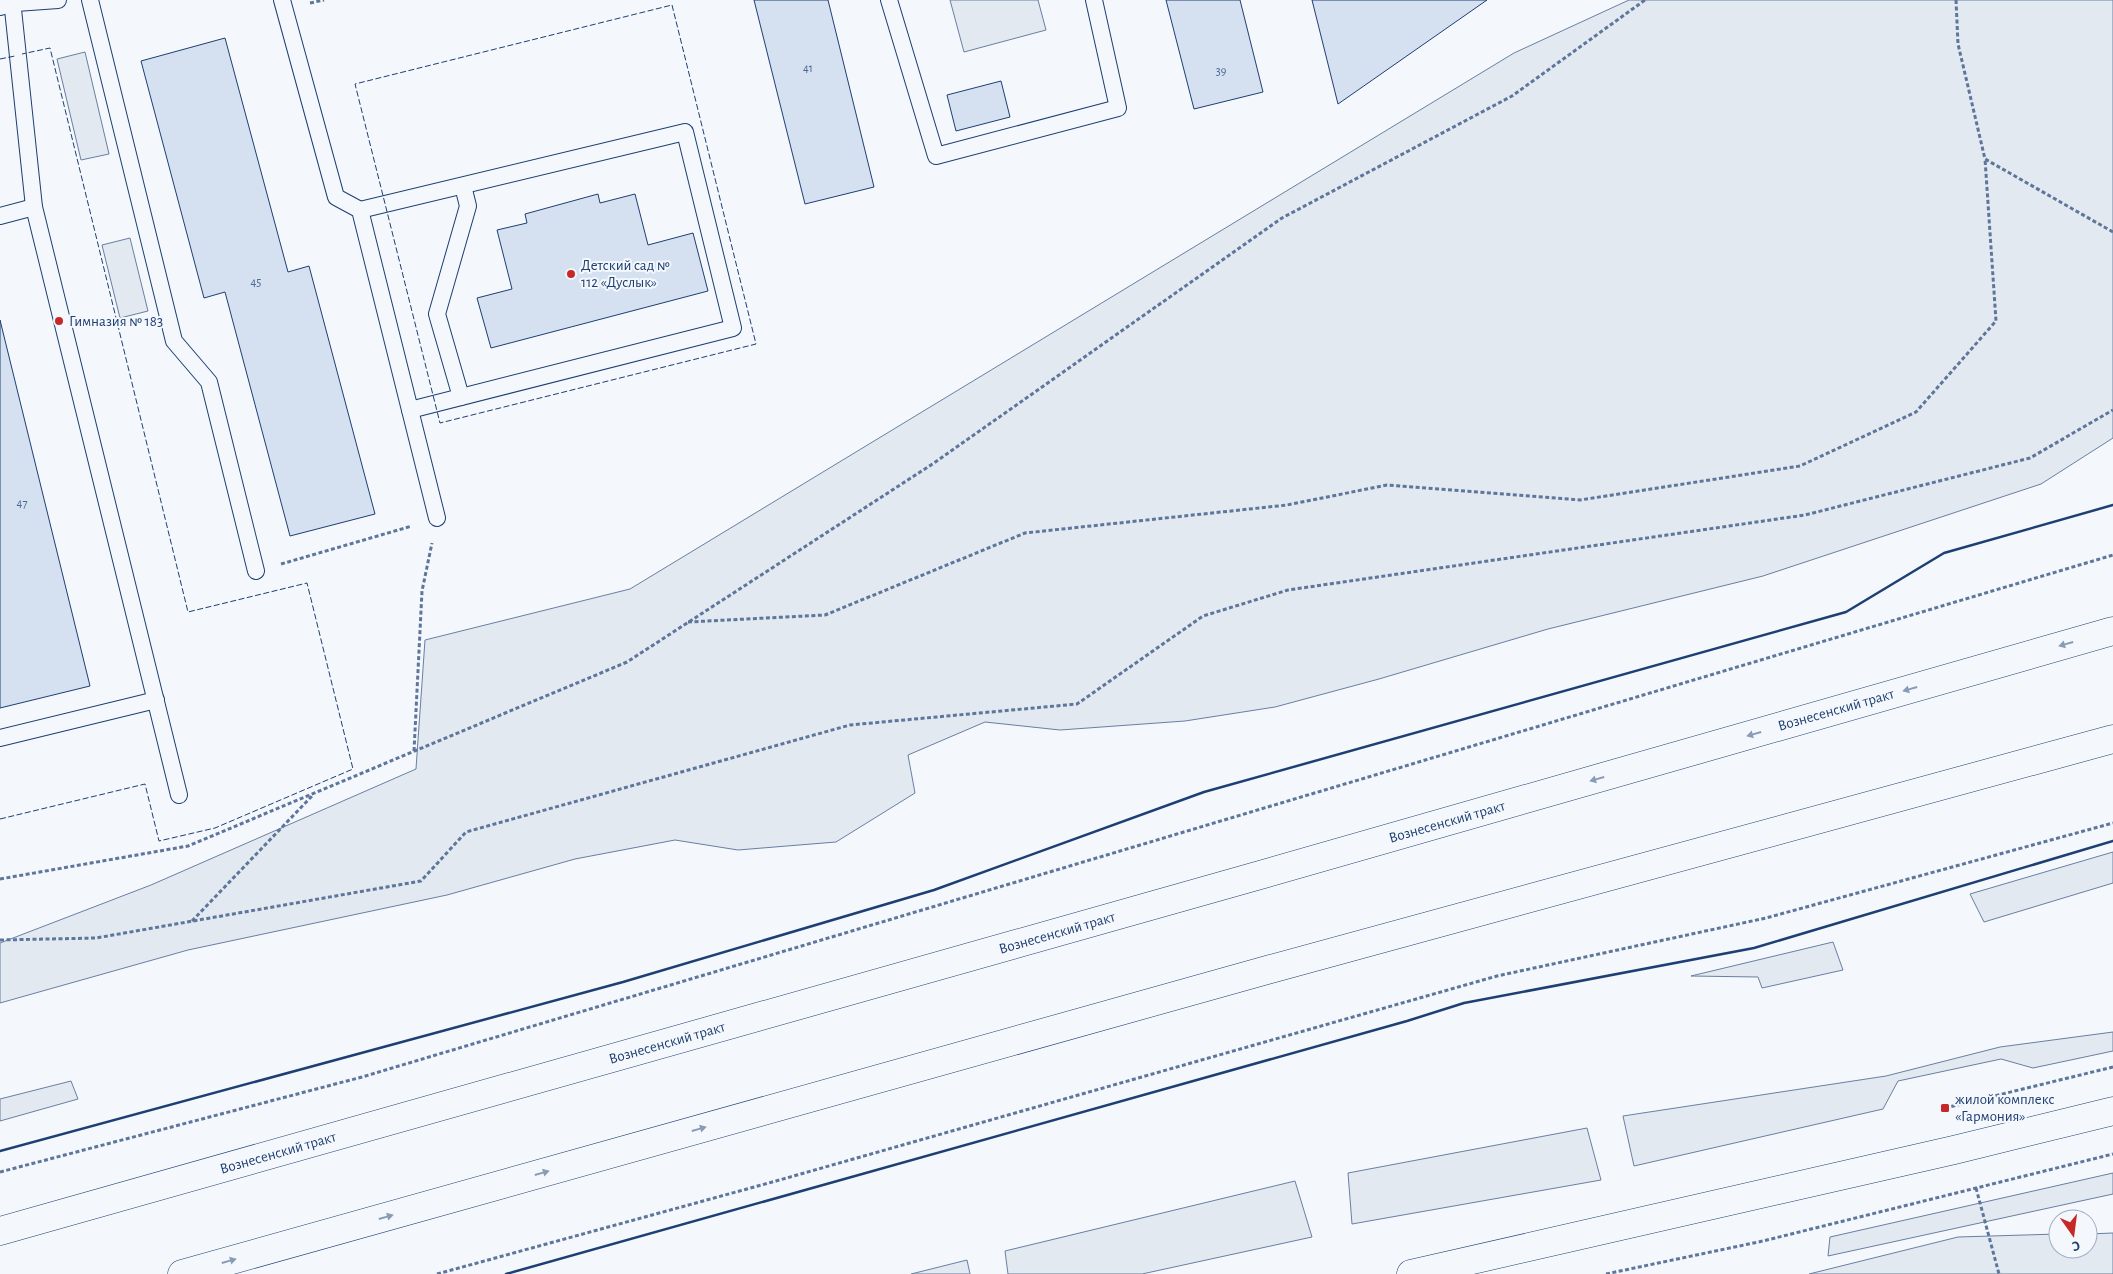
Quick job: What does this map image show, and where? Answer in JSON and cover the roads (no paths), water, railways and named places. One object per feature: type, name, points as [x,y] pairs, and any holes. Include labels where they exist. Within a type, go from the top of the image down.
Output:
[{"type":"main road","name":"Вознесенский тракт","points":[[0,1231],[1253,877],[2113,631]]},
{"type":"main road","points":[[182,1274],[1257,973],[2113,739]]},
{"type":"main road","points":[[1411,1274],[1954,1150],[2113,1111]]},
{"type":"lane","points":[[58,0],[8,4],[34,207],[179,795]]},
{"type":"lane","points":[[90,0],[174,341],[209,382],[256,571]]},
{"type":"lane","points":[[282,0],[336,197],[360,210],[685,132],[734,328],[410,410]]},
{"type":"lane","points":[[890,0],[936,156],[1118,108],[1094,0]]},
{"type":"lane","points":[[461,397],[438,314],[468,206],[463,186]]},
{"type":"lane","points":[[0,216],[34,207]]},
{"type":"lane","points":[[360,210],[437,518]]},
{"type":"lane","points":[[0,738],[156,700]]},
{"type":"place","name":"Детский сад № 112 «Дуслык»","points":[[571,274]]},
{"type":"place","name":"Гимназия № 183","points":[[59,321]]},
{"type":"place","name":"жилой комплекс «Гармония»","points":[[1945,1108]]}]
